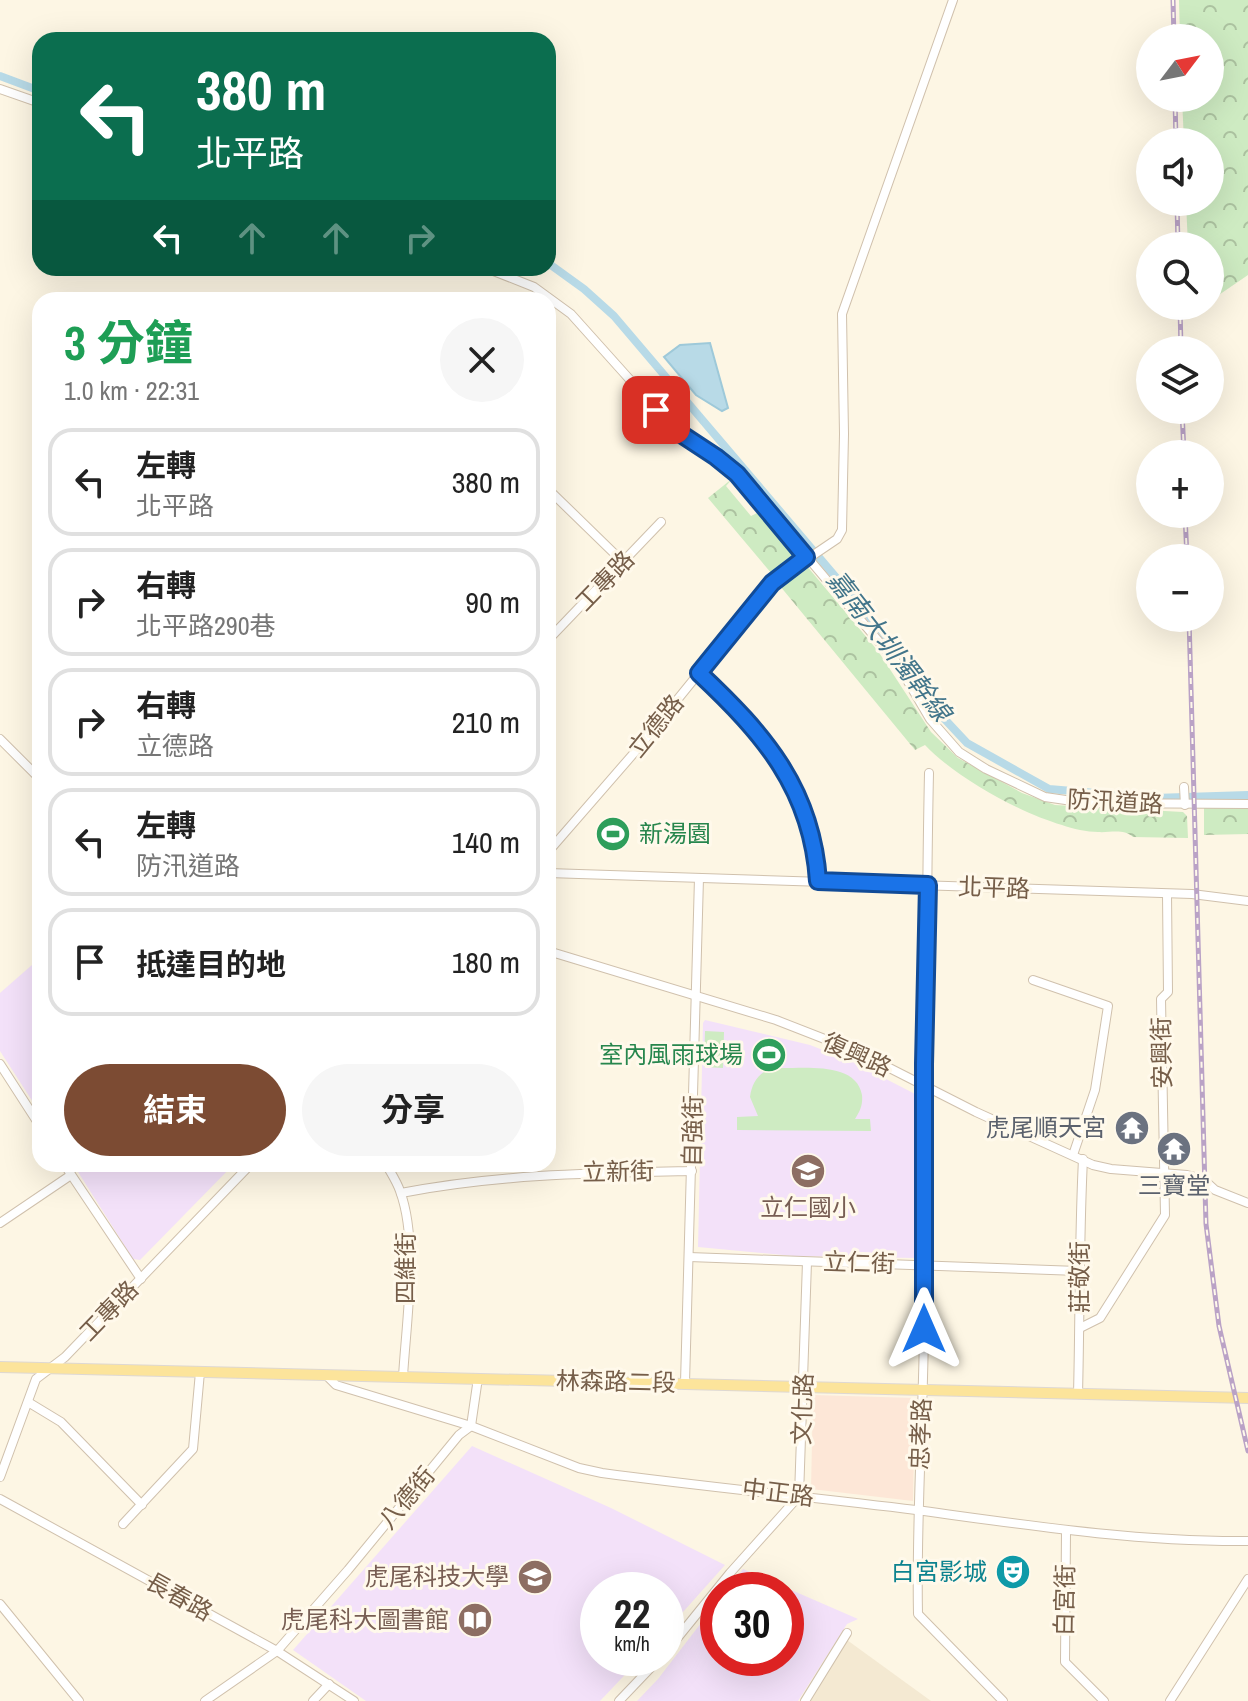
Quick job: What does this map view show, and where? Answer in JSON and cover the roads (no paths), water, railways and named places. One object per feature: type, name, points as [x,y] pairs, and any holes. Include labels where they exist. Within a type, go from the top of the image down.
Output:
[{"type":"main road","name":"林森路二段","points":[[0,1367],[1248,1398]]},
{"type":"street","name":"立德路","points":[[556,843],[772,583],[837,539],[842,530],[842,314],[953,0]]},
{"type":"street","points":[[0,89],[32,100]]},
{"type":"street","name":"防汛道路","points":[[506,276],[541,292]]},
{"type":"street","name":"防汛道路","points":[[556,303],[571,314],[675,430],[737,474],[897,663],[930,719],[959,752],[986,769],[1045,797],[1086,803],[1248,804]]},
{"type":"street","points":[[556,497],[623,562]]},
{"type":"street","name":"工專路","points":[[556,632],[661,522]]},
{"type":"street","points":[[699,673],[766,742],[789,778],[812,835],[818,881]]},
{"type":"street","points":[[0,739],[32,771]]},
{"type":"street","name":"忠孝路","points":[[929,773],[918,1614],[1003,1701]]},
{"type":"street","points":[[1184,787],[1185,805]]},
{"type":"street","name":"北平路","points":[[556,873],[1167,894],[1248,901]]},
{"type":"street","name":"自強街","points":[[685,1383],[699,878]]},
{"type":"street","name":"安興街","points":[[1080,1328],[1100,1318],[1165,1215],[1161,999],[1168,992],[1167,894]]},
{"type":"street","name":"復興路","points":[[556,953],[776,1020],[858,1052],[1083,1159],[1111,1169],[1203,1179],[1215,1190],[1248,1203]]},
{"type":"street","points":[[1033,980],[1108,1006],[1095,1090],[1073,1155]]},
{"type":"street","points":[[0,1064],[32,1114]]},
{"type":"street","name":"莊敬街","points":[[1078,1394],[1078,1271],[1083,1159]]},
{"type":"street","name":"立新街","points":[[401,1193],[479,1180],[553,1173],[692,1171]]},
{"type":"street","points":[[69,1172],[141,1279]]},
{"type":"street","name":"工專路","points":[[0,1477],[36,1379],[53,1368],[243,1172]]},
{"type":"street","name":"四維街","points":[[390,1172],[401,1193],[410,1259],[403,1377]]},
{"type":"street","points":[[0,1223],[71,1175]]},
{"type":"street","name":"立仁街","points":[[689,1257],[1078,1271]]},
{"type":"street","name":"文化路","points":[[799,1496],[807,1262]]},
{"type":"street","points":[[123,1524],[193,1449],[200,1372]]},
{"type":"street","name":"中正路","points":[[326,1375],[336,1385],[471,1426],[579,1468],[602,1473],[1066,1532],[1180,1541],[1248,1541]]},
{"type":"street","points":[[471,1426],[478,1378]]},
{"type":"street","points":[[28,1402],[61,1422],[142,1505]]},
{"type":"street","name":"八德街","points":[[205,1701],[277,1651],[459,1435],[471,1426]]},
{"type":"street","points":[[684,1630],[737,1564],[799,1496]]},
{"type":"street","name":"長春路","points":[[0,1499],[277,1651],[354,1701]]},
{"type":"street","name":"白宮街","points":[[1066,1532],[1065,1662],[1104,1701]]},
{"type":"street","points":[[1170,1701],[1248,1579]]},
{"type":"street","points":[[0,1604],[79,1701]]},
{"type":"street","points":[[805,1701],[847,1633]]},
{"type":"street","points":[[619,1701],[643,1676]]},
{"type":"street","points":[[313,1701],[329,1684]]},
{"type":"water","points":[[710,343],[728,408],[722,411],[696,395],[664,357],[680,345]]},
{"type":"waterway","name":"嘉南大圳濁幹線","points":[[0,76],[32,88]]},
{"type":"waterway","name":"嘉南大圳濁幹線","points":[[556,269],[614,316],[908,662],[938,712],[967,743],[1049,789],[1154,798],[1248,795]]},
{"type":"railway","points":[[1173,0],[1174,24]]},
{"type":"railway","points":[[1175,112],[1176,128]]},
{"type":"railway","points":[[1177,216],[1178,232]]},
{"type":"railway","points":[[1180,320],[1181,336]]},
{"type":"railway","points":[[1183,424],[1183,440]]},
{"type":"railway","points":[[1186,528],[1186,544]]},
{"type":"railway","points":[[1189,632],[1206,1224],[1219,1326],[1248,1451]]},
{"type":"place","name":"新湯園","points":[[613,834]]},
{"type":"place","name":"室內風雨球場","points":[[769,1055]]},
{"type":"place","name":"虎尾順天宮","points":[[1132,1128]]},
{"type":"place","name":"三寶堂","points":[[1174,1149]]},
{"type":"place","name":"立仁國小","points":[[808,1171]]},
{"type":"place","name":"白宮影城","points":[[1013,1572]]},
{"type":"place","name":"虎尾科技大學","points":[[535,1577]]},
{"type":"place","name":"虎尾科大圖書館","points":[[475,1620]]}]
